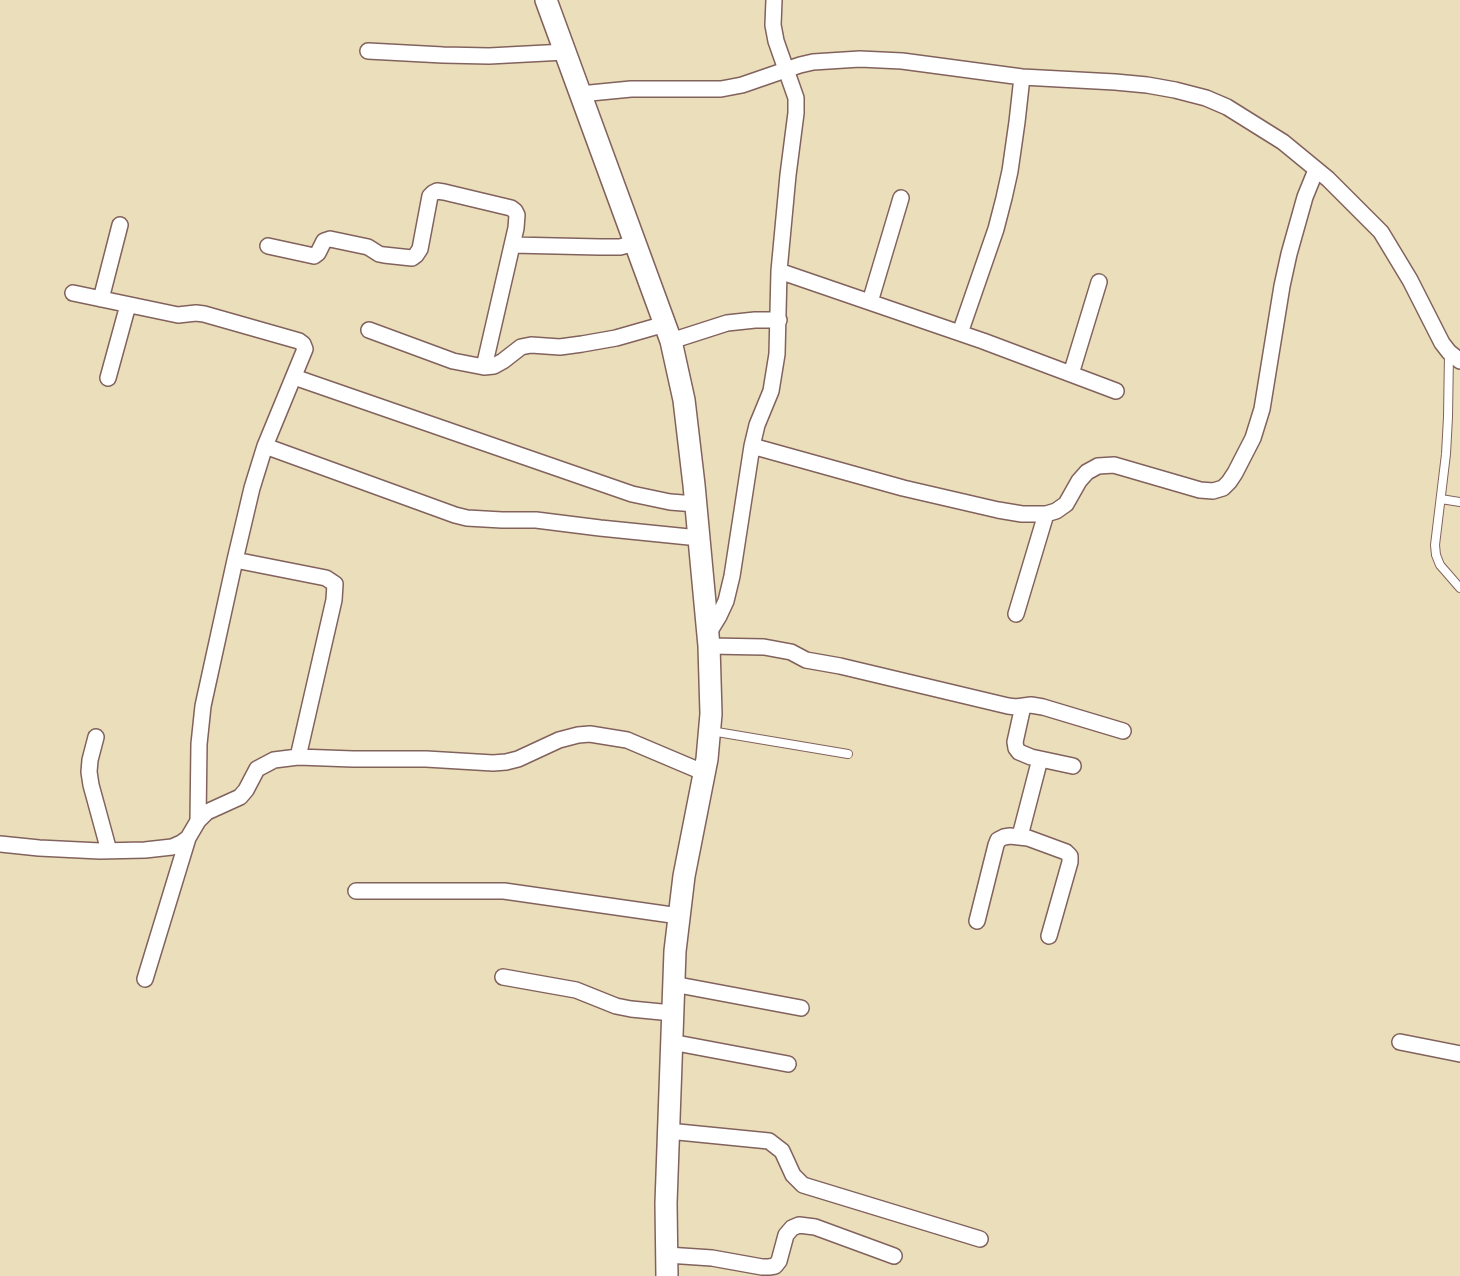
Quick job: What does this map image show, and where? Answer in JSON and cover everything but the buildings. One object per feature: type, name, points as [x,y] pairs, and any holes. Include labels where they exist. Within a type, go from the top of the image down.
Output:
[{"type":"main road","points":[[546,0],[668,333],[684,400],[696,504],[708,640],[711,714],[705,773],[684,876],[675,951],[666,1203],[683,1255],[667,1276]]},
{"type":"street","points":[[774,0],[773,25],[776,41],[796,98],[779,271],[774,377],[771,392],[756,425],[726,601],[708,640],[791,652],[806,660],[1008,706],[1043,707],[1123,731]]},
{"type":"street","points":[[368,51],[489,56],[565,52]]},
{"type":"street","points":[[580,94],[631,89],[721,89],[742,85],[813,62],[860,59],[902,61],[1022,77],[1115,81],[1175,90],[1206,98],[1227,107],[1283,142],[1350,200],[1381,232],[1410,280],[1442,344],[1454,356]]},
{"type":"street","points":[[960,333],[996,229],[1004,198],[1022,77]]},
{"type":"street","points":[[752,446],[903,488],[1022,514],[1046,514],[1056,511],[1066,504],[1078,481],[1098,466],[1114,465],[1200,490],[1213,491],[1223,488],[1229,482],[1253,438],[1262,410],[1289,254],[1305,197],[1316,170]]},
{"type":"street","points":[[268,246],[314,256],[318,253],[324,240],[330,239],[368,247],[379,254],[412,258],[420,249],[430,196],[437,191],[515,211],[517,220],[484,368]]},
{"type":"street","points":[[870,302],[901,198]]},
{"type":"street","points":[[101,299],[120,225]]},
{"type":"street","points":[[512,244],[620,247],[635,243]]},
{"type":"street","points":[[779,271],[960,333],[1116,391]]},
{"type":"street","points":[[1071,374],[1099,282]]},
{"type":"street","points":[[73,293],[178,315],[204,314],[298,341],[305,349],[265,446],[252,488],[235,560],[203,706],[199,744],[198,821]]},
{"type":"street","points":[[108,378],[128,305]]},
{"type":"street","points":[[369,330],[453,362],[484,368],[503,361],[521,347],[531,345],[560,347],[727,323],[778,320]]},
{"type":"street","points":[[294,377],[632,494],[670,502],[696,504]]},
{"type":"street","points":[[265,446],[455,516],[536,520],[699,538]]},
{"type":"street","points":[[1016,614],[1046,514]]},
{"type":"street","points":[[235,560],[326,578],[335,584],[334,600],[298,757]]},
{"type":"street","points":[[1023,706],[1017,734],[1016,748],[1019,752],[1073,766]]},
{"type":"street","points":[[145,979],[188,838],[198,821],[207,812],[240,797],[257,769],[274,760],[298,757],[426,759],[494,763],[518,759],[559,740],[590,734],[627,740],[705,773]]},
{"type":"street","points":[[96,737],[90,760],[90,785],[109,851]]},
{"type":"street","points":[[1020,836],[1040,759]]},
{"type":"street","points":[[977,921],[998,840],[1004,837],[1020,836],[1060,849],[1070,856],[1049,936]]},
{"type":"street","points":[[0,844],[109,851],[145,850],[171,847],[188,838]]},
{"type":"street","points":[[356,891],[504,891],[679,916]]},
{"type":"street","points":[[502,977],[576,990],[616,1006],[672,1013]]},
{"type":"street","points":[[673,984],[801,1008]]},
{"type":"street","points":[[671,1042],[788,1064]]},
{"type":"street","points":[[1400,1042],[1460,1054]]},
{"type":"street","points":[[668,1131],[769,1141],[782,1151],[793,1175],[803,1185],[980,1239]]},
{"type":"street","points":[[683,1255],[741,1269],[775,1266],[779,1262],[786,1235],[792,1228],[799,1225],[815,1227],[894,1256]]},
{"type":"lane","points":[[1454,356],[1436,535],[1436,555],[1440,565],[1460,588]]},
{"type":"lane","points":[[1441,499],[1460,502]]},
{"type":"lane","points":[[710,730],[848,754]]}]
